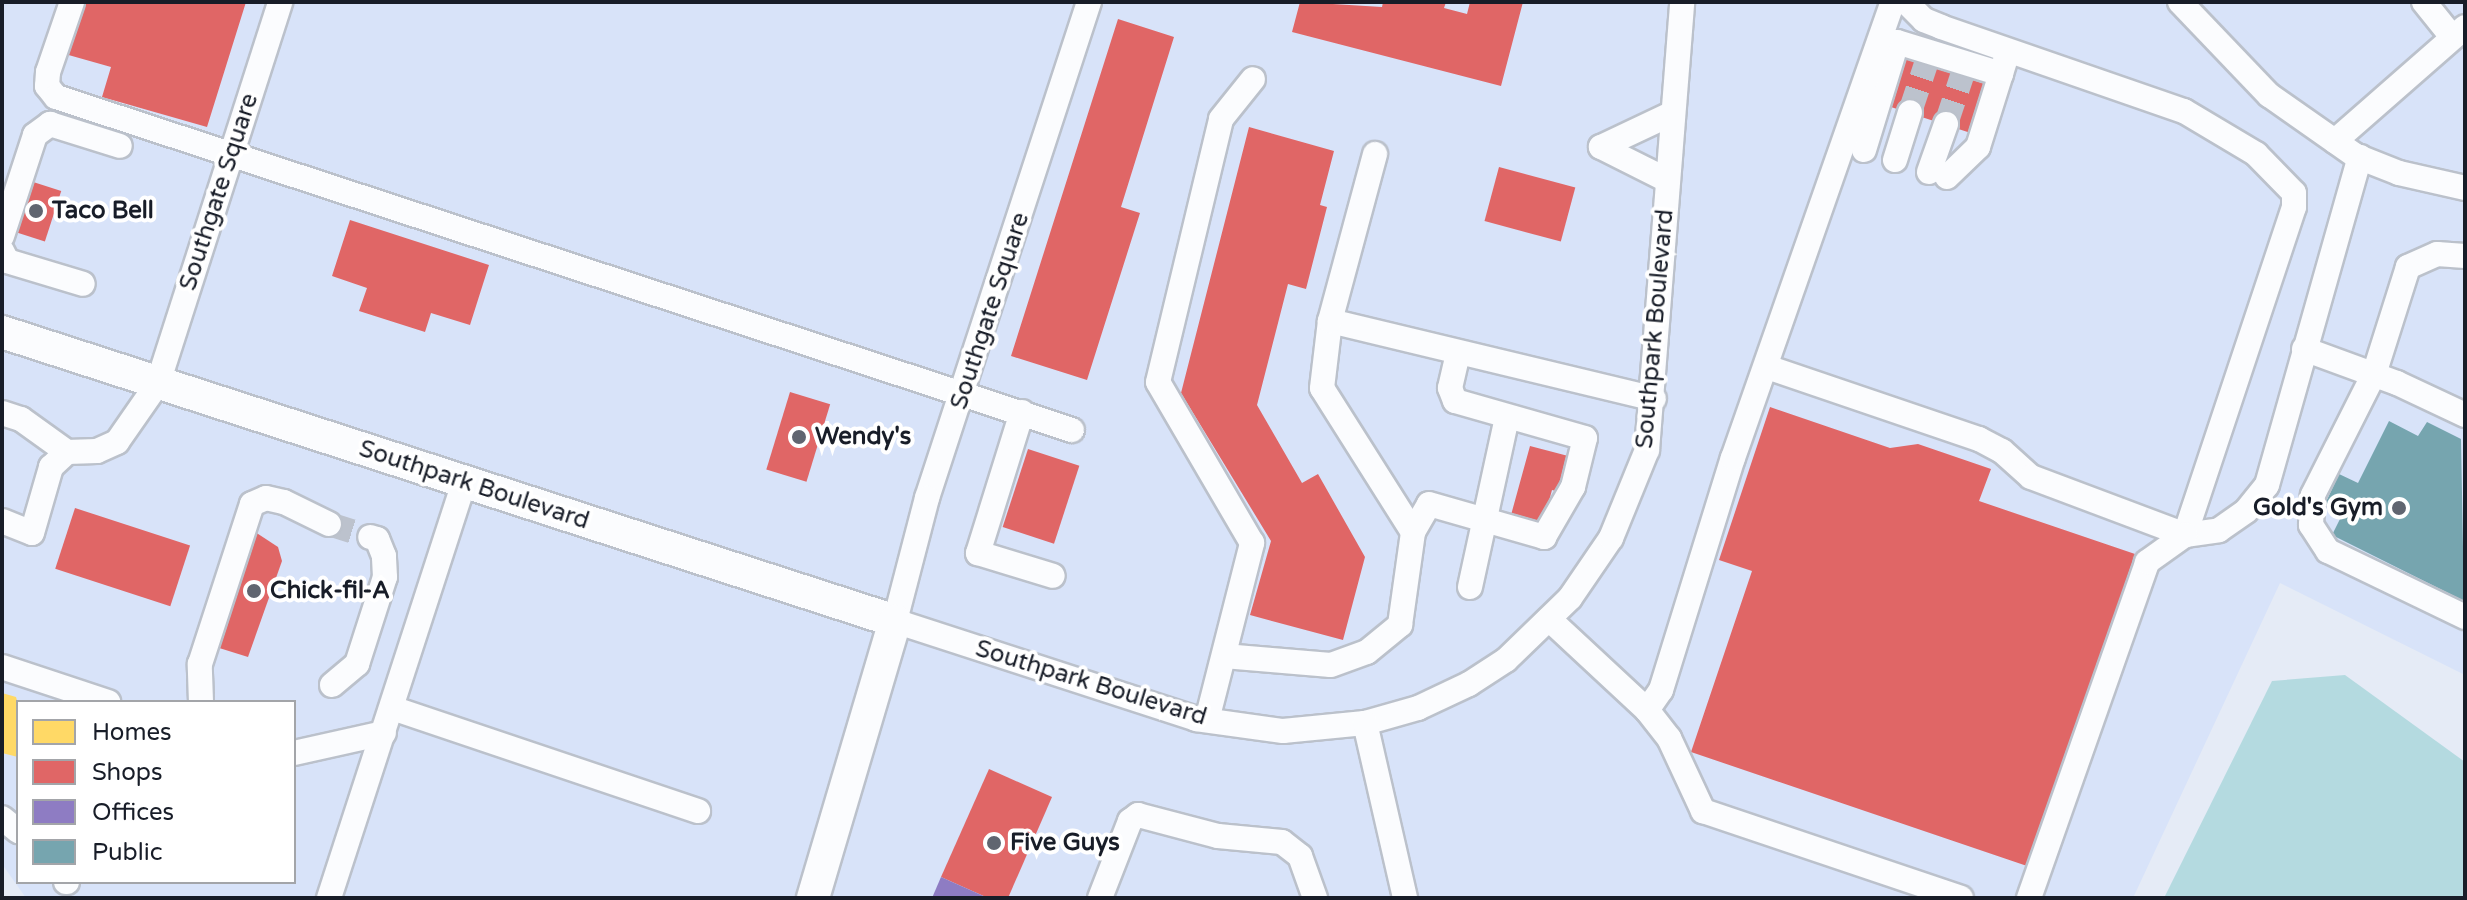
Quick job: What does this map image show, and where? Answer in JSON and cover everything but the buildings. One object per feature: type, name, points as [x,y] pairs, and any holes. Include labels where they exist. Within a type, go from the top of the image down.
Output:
[{"type":"main road","name":"Southpark Boulevard","points":[[2,332],[895,621]]},
{"type":"main road","points":[[813,898],[895,621]]},
{"type":"street","points":[[72,2],[48,72],[47,86],[56,97],[964,391],[1072,430]]},
{"type":"street","name":"Southgate Square","points":[[67,452],[97,451],[117,442],[158,383],[280,2]]},
{"type":"street","name":"Southgate Square","points":[[895,621],[964,391],[1089,2]]},
{"type":"street","name":"Southpark Boulevard","points":[[895,621],[1207,720],[1283,731],[1365,723],[1418,708],[1469,684],[1506,660],[1549,619],[1590,571],[1627,508],[1647,450],[1654,399],[1671,114],[1682,2]]},
{"type":"street","points":[[1647,710],[1661,690],[1723,486],[1893,2]]},
{"type":"street","points":[[1906,2],[1924,20],[2184,111],[2256,154],[2294,193],[2294,207],[2185,535]]},
{"type":"street","points":[[2180,2],[2269,95],[2335,141],[2360,157],[2399,173],[2465,188]]},
{"type":"street","points":[[2335,141],[2459,32],[2424,2]]},
{"type":"street","points":[[1864,150],[1897,42],[1928,58],[1964,70],[2001,74]]},
{"type":"street","points":[[1946,124],[1938,174],[1978,147],[2008,50]]},
{"type":"street","points":[[1207,720],[1252,543],[1158,382],[1221,119],[1253,79]]},
{"type":"street","points":[[1895,160],[1910,112]]},
{"type":"street","points":[[1667,180],[1601,147],[1671,114]]},
{"type":"street","points":[[2,236],[35,135],[50,124],[120,146]]},
{"type":"street","points":[[1375,154],[1330,321],[1322,388],[1413,532]]},
{"type":"street","points":[[2029,898],[2147,562],[2185,535],[2219,530],[2246,511],[2267,485],[2360,157]]},
{"type":"street","points":[[2,251],[7,261],[83,284]]},
{"type":"street","points":[[2465,256],[2437,254],[2408,267],[2374,374],[2313,495],[2311,525],[2328,551],[2465,617]]},
{"type":"street","points":[[1330,321],[1654,399]]},
{"type":"street","points":[[2304,349],[2374,374],[2465,415]]},
{"type":"street","points":[[1224,656],[1331,665],[1367,652],[1400,625],[1413,532],[1429,504],[1484,524],[1544,537],[1573,487],[1585,438],[1455,401],[1450,388],[1458,353]]},
{"type":"street","points":[[1767,367],[1979,439],[2002,451],[2031,477],[2185,535]]},
{"type":"street","points":[[1022,412],[978,553],[1053,576]]},
{"type":"street","points":[[2,413],[21,419],[67,452],[51,467],[32,533],[2,521]]},
{"type":"street","points":[[1470,587],[1507,418]]},
{"type":"street","points":[[329,898],[464,482]]},
{"type":"street","points":[[201,700],[200,664],[252,504],[266,498],[284,502],[329,524]]},
{"type":"street","points":[[332,685],[357,664],[385,577],[384,556],[377,539],[370,537]]},
{"type":"street","points":[[1549,619],[1647,710],[1669,738],[1703,811],[1961,898]]},
{"type":"street","points":[[2,667],[102,700]]},
{"type":"street","points":[[392,708],[698,811]]},
{"type":"street","points":[[1365,723],[1405,898]]},
{"type":"street","points":[[296,753],[384,733]]},
{"type":"street","points":[[1100,898],[1130,821],[1138,815],[1218,836],[1282,842],[1300,856],[1315,898]]},
{"type":"shaded area","points":[[2,2],[2465,2],[2465,675],[2280,583],[2133,898],[26,898],[16,884],[296,884],[296,700],[16,700],[16,884],[2,864]]},
{"type":"shaded area","points":[[2345,675],[2465,762],[2465,898],[2164,898],[2272,681]]},
{"type":"tunnel","points":[[1910,112],[1926,64]]},
{"type":"tunnel","points":[[1946,124],[1962,76]]},
{"type":"tunnel","points":[[329,524],[370,537]]},
{"type":"place","name":"Taco Bell","points":[[36,211]]},
{"type":"place","name":"Wendy's","points":[[799,437]]},
{"type":"place","name":"Gold's Gym","points":[[2399,508]]},
{"type":"place","name":"Chick-fil-A","points":[[254,591]]},
{"type":"place","name":"Five Guys","points":[[994,843]]}]
